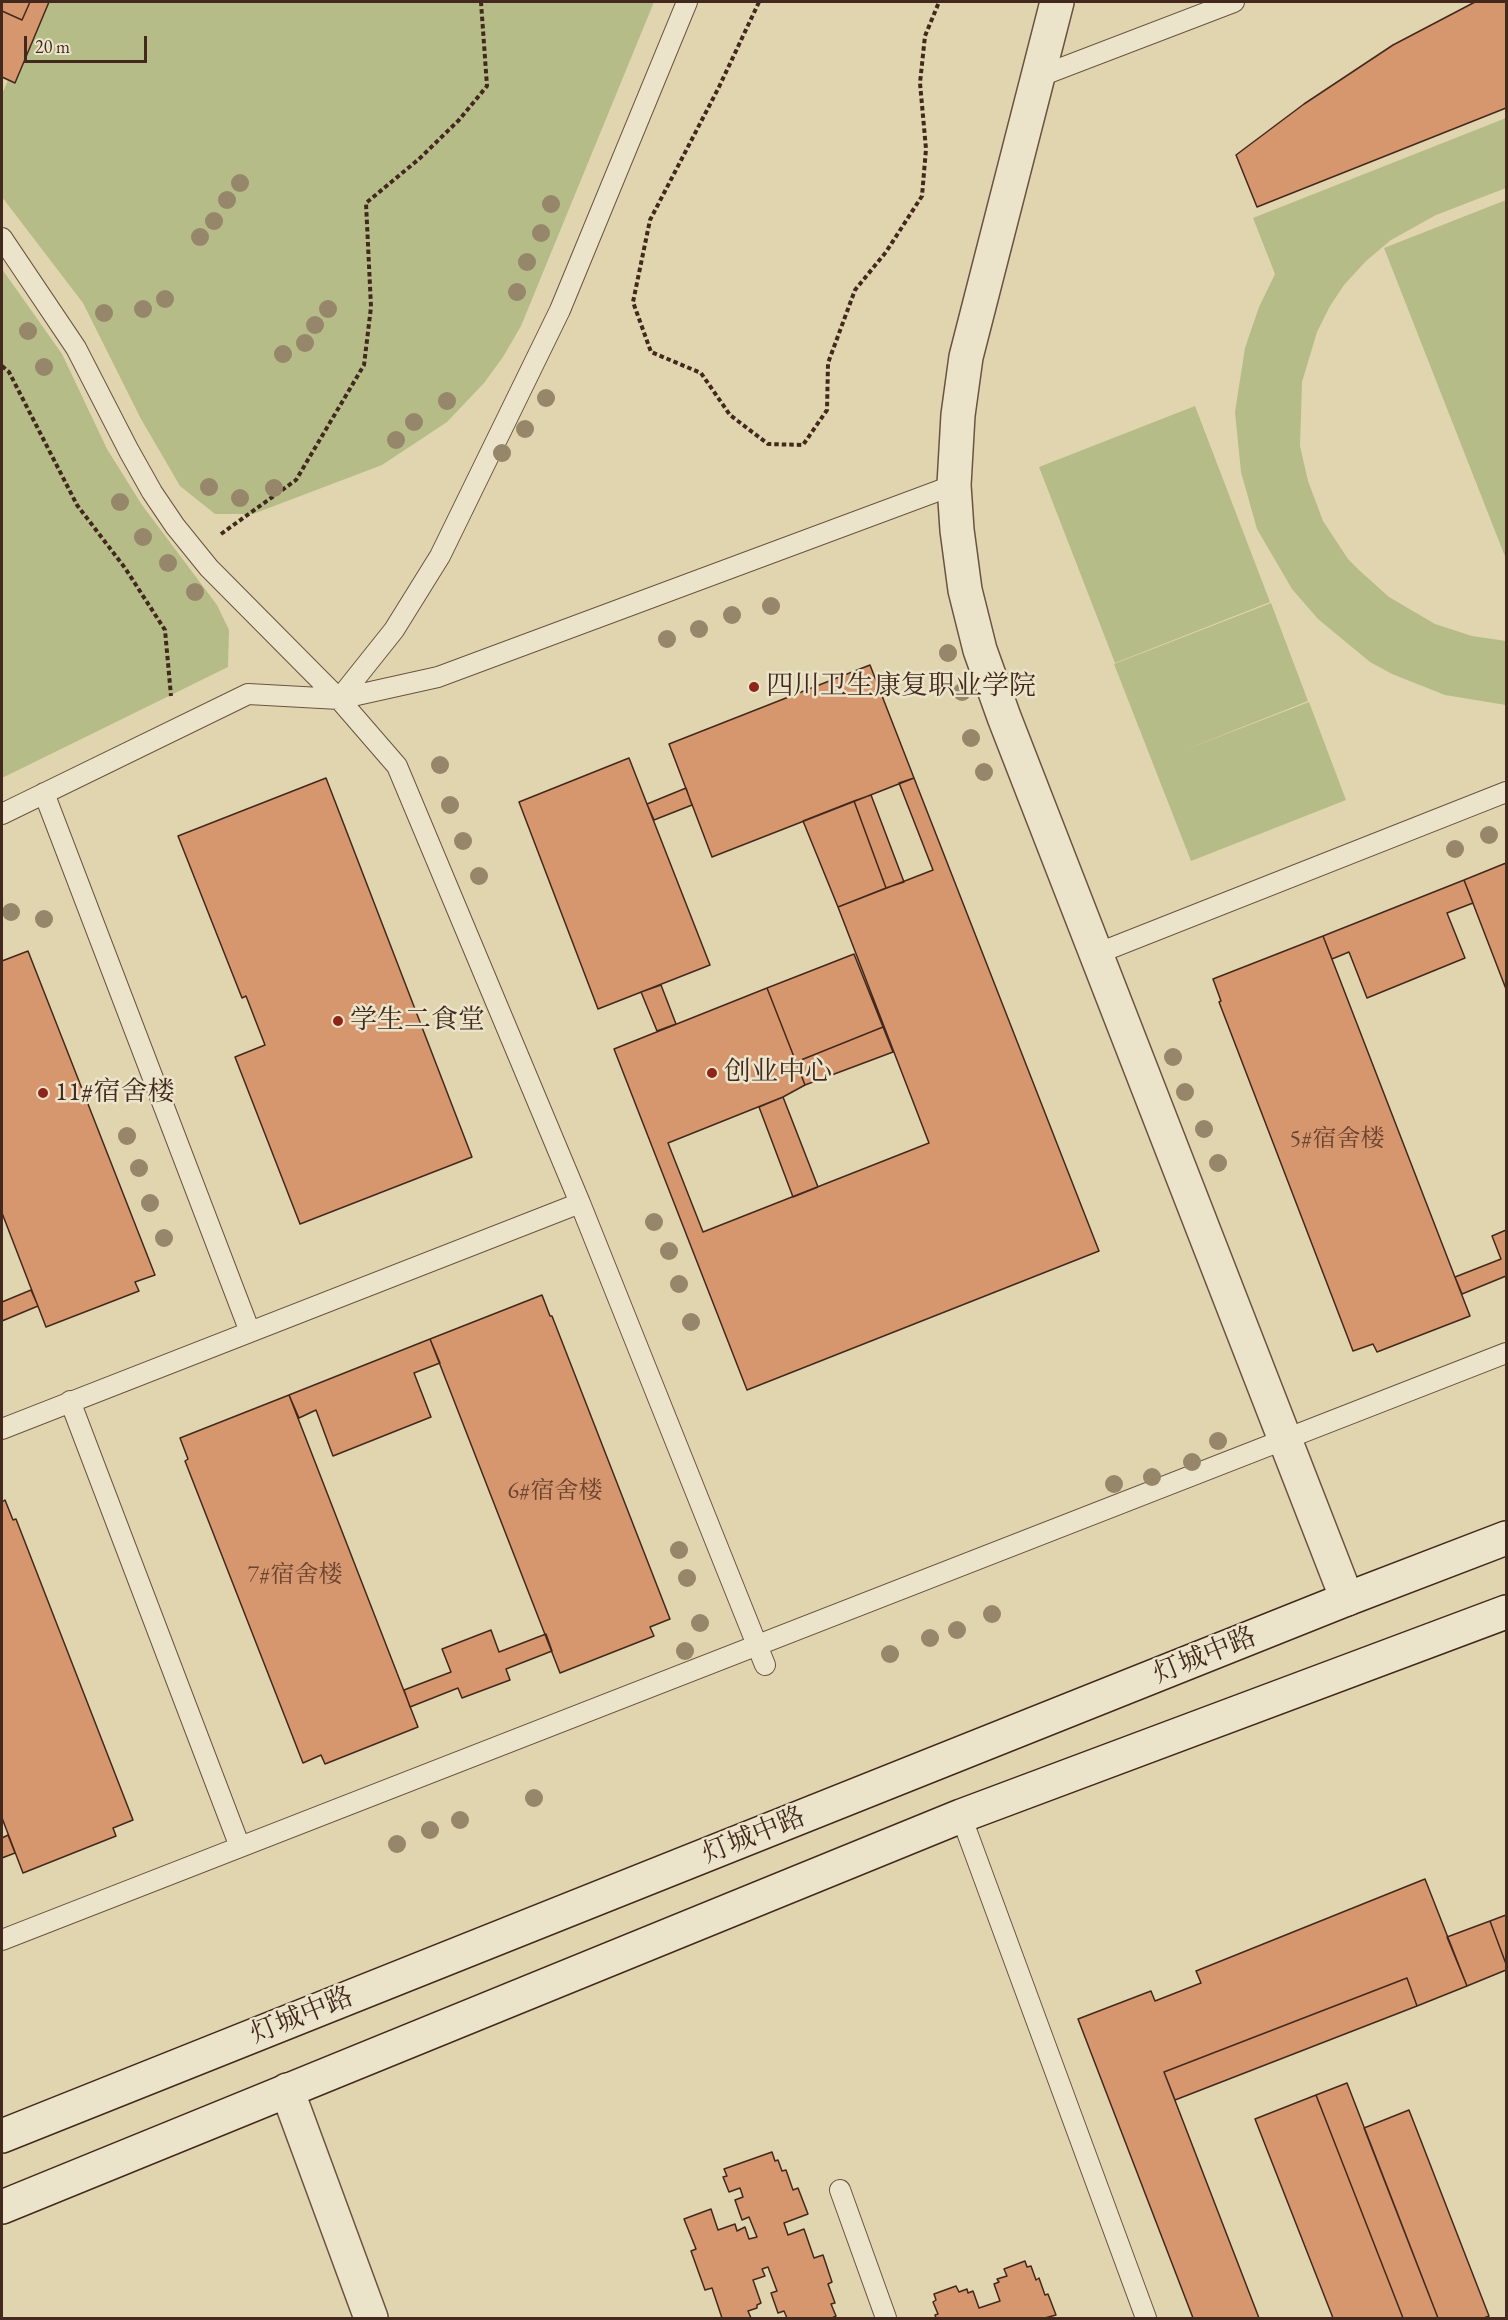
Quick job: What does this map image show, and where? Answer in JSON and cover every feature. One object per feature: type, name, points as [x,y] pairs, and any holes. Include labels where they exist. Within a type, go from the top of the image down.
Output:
[{"type":"main road","points":[[1057,2],[966,357],[958,415],[954,485],[965,590],[980,650],[1004,717],[1347,1599]]},
{"type":"main road","name":"灯城中路","points":[[2,2136],[1347,1599],[1506,1538]]},
{"type":"main road","points":[[2,2207],[961,1816],[1506,1611]]},
{"type":"main road","points":[[287,2090],[371,2319]]},
{"type":"lane","points":[[339,699],[394,630],[440,556],[560,310],[687,2]]},
{"type":"lane","points":[[1038,77],[1234,2]]},
{"type":"lane","points":[[2,238],[76,348],[152,492],[196,552],[209,568],[339,699],[397,766],[580,1203],[765,1665]]},
{"type":"lane","points":[[2,814],[248,693],[339,699],[438,677],[954,485]]},
{"type":"lane","points":[[1096,954],[1506,792]]},
{"type":"lane","points":[[44,793],[250,1332]]},
{"type":"lane","points":[[2,1429],[580,1203]]},
{"type":"lane","points":[[2,1940],[1506,1353]]},
{"type":"lane","points":[[70,1401],[240,1847]]},
{"type":"lane","points":[[961,1816],[1146,2319]]},
{"type":"lane","points":[[840,2190],[886,2319]]},
{"type":"path","points":[[196,552],[296,480],[364,365],[371,307],[366,203],[419,159],[459,120],[487,86],[481,2]]},
{"type":"path","points":[[759,2],[719,87],[650,220],[633,302],[651,352],[701,373],[730,415],[768,444],[803,445],[827,410],[828,363],[855,290],[886,252],[922,196],[926,149],[920,83],[925,36],[939,2]]},
{"type":"path","points":[[2,366],[9,372],[77,505],[125,568],[165,630],[174,730]]},
{"type":"green space","points":[[42,2],[654,2],[521,326],[484,383],[447,422],[382,465],[253,514],[215,514],[180,486],[141,419],[83,303],[2,197],[2,94]]},
{"type":"green space","points":[[1506,118],[1506,188],[1436,215],[1391,240],[1366,261],[1344,285],[1330,306],[1317,332],[1302,382],[1300,446],[1308,481],[1323,521],[1348,559],[1360,571],[1389,597],[1435,624],[1472,636],[1506,641],[1506,705],[1445,695],[1392,674],[1370,662],[1318,619],[1292,589],[1257,529],[1241,472],[1235,412],[1245,348],[1259,307],[1275,274],[1253,218]]},
{"type":"green space","points":[[1506,200],[1506,559],[1384,248]]},
{"type":"green space","points":[[2,269],[62,354],[107,449],[142,505],[217,605],[229,630],[228,667],[2,778]]},
{"type":"green space","points":[[1195,406],[1270,602],[1115,663],[1039,467]]},
{"type":"green space","points":[[1271,603],[1308,701],[1182,751],[1309,702],[1346,800],[1191,861],[1114,664]]},
{"type":"building","points":[[2,2],[30,2],[22,20],[2,11]]},
{"type":"building","points":[[30,2],[49,2],[15,83],[2,77],[2,11],[22,20]]},
{"type":"building","points":[[1475,2],[1506,2],[1506,108],[1257,207],[1236,155],[1304,104],[1393,45]]},
{"type":"building","points":[[870,665],[914,778],[712,857],[669,744]]},
{"type":"building","points":[[629,758],[710,965],[598,1009],[519,802]]},
{"type":"building","name":"学生二食堂","points":[[326,778],[472,1157],[300,1224],[235,1057],[265,1045],[246,996],[242,998],[178,836]]},
{"type":"building","name":"创业中心","points":[[914,778],[1099,1251],[747,1390],[614,1049],[767,988],[805,1085],[783,1097],[668,1143],[703,1232],[929,1143],[838,907],[933,870],[899,783]]},
{"type":"building","points":[[686,788],[692,805],[654,820],[647,804]]},
{"type":"building","points":[[871,795],[904,882],[886,888],[854,801]]},
{"type":"building","points":[[854,801],[886,888],[838,907],[803,821]]},
{"type":"building","points":[[1506,863],[1506,989],[1464,880]]},
{"type":"building","points":[[1464,880],[1473,903],[1447,913],[1465,958],[1367,998],[1349,952],[1332,959],[1323,936]]},
{"type":"building","points":[[1323,936],[1470,1316],[1377,1352],[1373,1344],[1353,1351],[1219,1002],[1221,1001],[1213,979]]},
{"type":"building","name":"11#宿舍楼","points":[[28,951],[155,1275],[135,1282],[139,1291],[46,1327],[2,1213],[2,961]]},
{"type":"building","points":[[854,954],[883,1027],[796,1062],[767,988]]},
{"type":"building","points":[[661,985],[676,1024],[657,1031],[641,992]]},
{"type":"building","points":[[883,1027],[893,1052],[805,1085],[796,1062]]},
{"type":"building","points":[[783,1097],[818,1187],[793,1197],[759,1107]]},
{"type":"building","points":[[1506,1230],[1506,1276],[1462,1294],[1455,1277],[1501,1259],[1492,1236]]},
{"type":"building","points":[[31,1290],[38,1306],[2,1321],[2,1302]]},
{"type":"building","points":[[542,1295],[670,1619],[650,1627],[654,1636],[560,1673],[430,1339]]},
{"type":"building","points":[[430,1339],[440,1363],[414,1373],[431,1417],[333,1456],[316,1410],[299,1418],[289,1395]]},
{"type":"building","points":[[289,1395],[418,1727],[325,1764],[321,1755],[303,1763],[185,1461],[188,1459],[180,1438]]},
{"type":"building","points":[[5,1500],[13,1520],[16,1519],[133,1820],[113,1828],[116,1836],[23,1873],[2,1818],[2,1502]]},
{"type":"building","points":[[491,1630],[499,1652],[546,1634],[552,1651],[506,1669],[510,1680],[462,1698],[458,1688],[410,1707],[404,1690],[451,1672],[442,1649]]},
{"type":"building","points":[[8,1835],[15,1853],[2,1858],[2,1838]]},
{"type":"building","points":[[1425,1879],[1467,1986],[1417,2006],[1407,1978],[1164,2072],[1259,2318],[1193,2318],[1078,2019],[1151,1991],[1155,2001],[1201,1983],[1196,1971]]},
{"type":"building","points":[[1506,1915],[1506,1964],[1490,1921]]},
{"type":"building","points":[[1490,1921],[1506,1964],[1506,1970],[1467,1986],[1447,1937]]},
{"type":"building","points":[[1407,1978],[1417,2006],[1175,2100],[1164,2072]]},
{"type":"building","points":[[1347,2083],[1438,2318],[1403,2318],[1316,2095]]},
{"type":"building","points":[[1316,2095],[1403,2318],[1333,2318],[1255,2119]]},
{"type":"building","points":[[1409,2110],[1489,2316],[1484,2318],[1438,2318],[1364,2128]]},
{"type":"building","points":[[772,2152],[782,2171],[786,2170],[793,2190],[798,2188],[808,2214],[784,2223],[788,2235],[804,2229],[814,2258],[823,2255],[832,2282],[828,2284],[835,2303],[831,2304],[836,2316],[832,2318],[787,2318],[784,2311],[778,2313],[771,2293],[777,2291],[768,2267],[762,2269],[765,2276],[753,2280],[761,2303],[757,2305],[757,2308],[748,2311],[751,2318],[722,2318],[712,2288],[705,2290],[691,2251],[696,2249],[684,2219],[711,2209],[718,2230],[735,2224],[737,2231],[745,2227],[749,2239],[757,2237],[749,2217],[742,2220],[735,2200],[743,2197],[740,2188],[729,2192],[723,2177],[727,2176],[724,2169]]},
{"type":"building","points":[[1025,2261],[1027,2267],[1031,2266],[1036,2280],[1039,2278],[1056,2315],[1045,2318],[936,2318],[935,2315],[938,2314],[933,2302],[936,2300],[934,2294],[956,2286],[959,2292],[967,2289],[968,2293],[973,2291],[979,2308],[1000,2301],[994,2284],[999,2282],[997,2279],[1007,2276],[1004,2269]]},
{"type":"place","name":"四川卫生康复职业学院","points":[[754,687]]},
{"type":"place","name":"学生二食堂","points":[[338,1021]]},
{"type":"place","name":"创业中心","points":[[712,1073]]},
{"type":"place","name":"11#宿舍楼","points":[[43,1093]]}]
